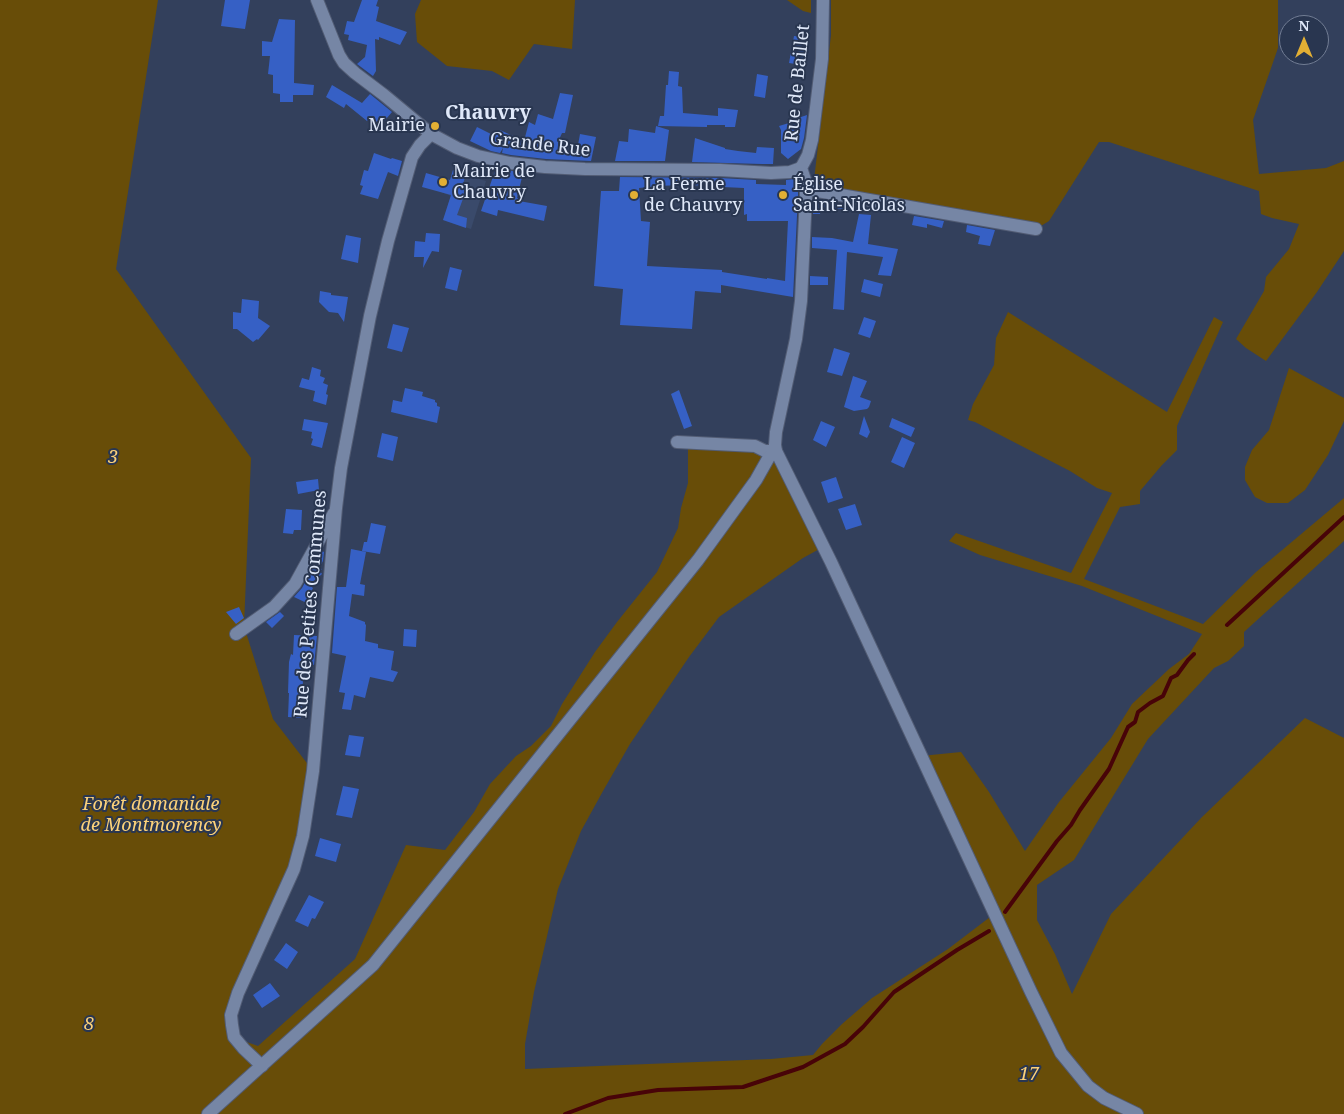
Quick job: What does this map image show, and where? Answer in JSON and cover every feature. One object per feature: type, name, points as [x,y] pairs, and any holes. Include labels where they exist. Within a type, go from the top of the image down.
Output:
[{"type":"street","name":"Grande Rue","points":[[317,0],[344,63],[431,134],[457,148],[478,156],[510,163],[585,169],[720,170],[771,173],[790,172],[801,168]]},
{"type":"street","name":"Rue de Baillet","points":[[801,168],[808,155],[812,140],[822,59],[823,0]]},
{"type":"street","name":"Rue des Petites Communes","points":[[262,1066],[234,1036],[231,1016],[238,993],[294,869],[303,836],[314,762],[341,468],[370,316],[388,241],[412,157],[431,134]]},
{"type":"street","points":[[801,168],[806,182],[801,301],[796,338],[776,432],[776,451],[831,562],[1031,992],[1062,1053],[1088,1086],[1104,1098],[1137,1114]]},
{"type":"street","points":[[806,189],[1036,229]]},
{"type":"street","points":[[677,442],[754,446],[765,451],[776,451]]},
{"type":"street","points":[[208,1114],[373,965],[698,560],[776,451]]},
{"type":"street","points":[[236,634],[274,607],[295,584],[336,508]]},
{"type":"shaded area","points":[[454,166],[460,169],[459,172],[486,181],[471,229],[443,220],[451,196],[441,192],[445,179],[450,180]]},
{"type":"green space","points":[[0,0],[158,0],[116,269],[251,458],[244,626],[273,719],[313,771],[303,836],[227,1016],[241,1040],[258,1046],[355,959],[406,845],[445,850],[474,812],[490,784],[516,756],[531,746],[551,726],[562,704],[595,652],[657,572],[678,528],[688,483],[688,443],[774,449],[823,547],[803,558],[719,617],[689,657],[630,744],[603,791],[581,831],[558,889],[534,992],[525,1044],[525,1069],[771,1059],[813,1055],[842,1024],[872,998],[948,949],[994,914],[921,756],[961,752],[989,792],[1025,851],[1059,802],[1111,738],[1132,704],[1169,669],[1189,654],[1202,634],[1082,586],[980,555],[949,541],[956,533],[1071,573],[1112,493],[1097,488],[1070,471],[968,420],[973,404],[994,365],[996,338],[1008,312],[1167,412],[1214,317],[1223,322],[1177,426],[1177,450],[1140,491],[1140,504],[1120,507],[1084,579],[1203,624],[1256,572],[1344,498],[1344,541],[1244,632],[1244,646],[1228,661],[1214,668],[1148,739],[1074,860],[1037,885],[1037,920],[1055,954],[1072,994],[1111,914],[1202,817],[1305,718],[1344,738],[1344,1114],[0,1114]]},
{"type":"green space","points":[[421,0],[575,0],[572,49],[534,44],[509,80],[492,71],[447,66],[417,42],[415,14]]},
{"type":"green space","points":[[787,0],[811,0],[811,13],[803,11]]},
{"type":"green space","points":[[831,0],[1278,0],[1278,48],[1253,120],[1259,174],[1326,168],[1344,161],[1344,251],[1317,292],[1266,361],[1236,339],[1264,291],[1266,277],[1289,249],[1299,224],[1261,214],[1259,191],[1109,142],[1099,142],[1049,221],[1036,229],[822,192],[814,180],[831,35]]},
{"type":"green space","points":[[1289,368],[1344,398],[1344,421],[1328,455],[1305,490],[1288,503],[1267,503],[1255,497],[1245,480],[1245,467],[1252,450],[1269,430]]},
{"type":"building","points":[[225,0],[250,0],[245,29],[221,26]]},
{"type":"building","points":[[362,0],[378,0],[376,6],[379,7],[376,21],[407,32],[400,45],[379,37],[379,40],[375,39],[376,71],[373,76],[357,64],[365,57],[367,45],[348,40],[349,35],[344,34],[347,21],[354,22]]},
{"type":"building","points":[[279,19],[295,20],[294,83],[314,85],[313,95],[293,95],[293,102],[280,102],[280,94],[273,93],[273,75],[268,74],[270,56],[262,56],[262,41],[272,42]]},
{"type":"building","points":[[794,36],[804,37],[802,65],[789,63]]},
{"type":"building","points":[[669,71],[679,72],[678,86],[682,87],[683,113],[718,116],[718,108],[738,110],[735,127],[725,127],[725,125],[707,125],[707,127],[658,126],[660,116],[664,116]]},
{"type":"building","points":[[757,74],[768,76],[765,98],[754,96]]},
{"type":"building","points":[[332,85],[362,103],[370,94],[392,112],[381,125],[370,117],[367,121],[346,104],[344,108],[326,97]]},
{"type":"building","points":[[560,93],[573,95],[565,133],[562,133],[558,142],[558,152],[576,156],[580,134],[596,137],[591,161],[511,155],[502,153],[503,148],[500,153],[470,141],[477,127],[493,135],[495,131],[499,133],[500,130],[524,141],[529,122],[535,125],[538,114],[553,119]]},
{"type":"building","points":[[807,115],[801,149],[788,159],[781,153],[781,130],[779,126]]},
{"type":"building","points":[[656,126],[669,130],[665,161],[615,161],[619,141],[628,142],[629,129],[655,133]]},
{"type":"building","points":[[695,138],[725,149],[738,151],[756,153],[757,147],[774,148],[773,164],[692,162]]},
{"type":"building","points":[[374,153],[402,161],[398,176],[388,172],[378,199],[360,194],[363,186],[360,185],[364,170],[368,171]]},
{"type":"building","points":[[496,168],[523,173],[517,198],[519,201],[547,206],[544,221],[498,210],[497,216],[481,211]]},
{"type":"building","name":"Mairie de Chauvry","points":[[453,170],[466,174],[463,184],[465,184],[470,195],[464,196],[457,215],[467,218],[466,228],[443,220],[451,195],[422,187],[426,173],[450,180]]},
{"type":"building","points":[[620,177],[720,178],[756,180],[756,184],[786,185],[786,180],[795,179],[798,195],[793,297],[721,285],[721,293],[695,291],[692,329],[620,325],[623,289],[594,286],[601,191],[619,191]],"holes":[[[681,185],[744,188],[744,215],[747,214],[747,221],[788,221],[785,281],[722,272],[722,270],[647,266],[650,222],[641,221],[639,188]]]},
{"type":"building","points":[[814,199],[844,204],[843,209],[821,207],[820,214],[813,214]]},
{"type":"building","points":[[859,214],[871,215],[868,244],[898,249],[891,276],[878,275],[883,257],[847,252],[844,310],[833,309],[837,250],[812,248],[812,237],[853,242]]},
{"type":"building","points":[[914,216],[944,221],[942,228],[927,224],[927,228],[912,225]]},
{"type":"building","points":[[967,225],[995,230],[990,246],[978,244],[980,236],[966,232]]},
{"type":"building","points":[[426,233],[440,234],[439,252],[432,251],[423,268],[424,257],[414,257],[415,241],[425,242]]},
{"type":"building","points":[[346,235],[361,238],[358,263],[341,259]]},
{"type":"building","points":[[450,267],[462,270],[457,291],[445,288]]},
{"type":"building","points":[[810,276],[828,277],[828,285],[810,285]]},
{"type":"building","points":[[864,279],[883,284],[880,297],[861,292]]},
{"type":"building","points":[[320,291],[331,293],[331,295],[348,297],[344,322],[338,313],[329,312],[319,302]]},
{"type":"building","points":[[242,299],[259,301],[258,318],[270,326],[258,340],[253,342],[237,329],[233,329],[233,312],[241,313]]},
{"type":"building","points":[[864,317],[876,321],[870,338],[858,334]]},
{"type":"building","points":[[393,324],[409,328],[402,352],[387,348]]},
{"type":"building","points":[[834,348],[850,353],[842,376],[827,372]]},
{"type":"building","points":[[312,367],[321,370],[320,376],[325,378],[323,383],[328,385],[326,405],[313,401],[315,391],[299,387],[302,378],[309,380]]},
{"type":"building","points":[[853,376],[867,381],[860,397],[871,401],[867,409],[854,411],[844,407]]},
{"type":"building","points":[[405,388],[423,392],[422,396],[435,400],[437,406],[440,407],[437,423],[391,412],[393,400],[402,402]]},
{"type":"building","points":[[679,390],[692,426],[684,429],[671,394]]},
{"type":"building","points":[[864,416],[870,432],[867,438],[859,434]]},
{"type":"building","points":[[892,418],[915,428],[911,437],[889,427]]},
{"type":"building","points":[[304,419],[328,423],[322,448],[311,445],[313,439],[311,438],[312,432],[302,430]]},
{"type":"building","points":[[821,421],[835,427],[826,447],[813,440]]},
{"type":"building","points":[[382,433],[398,437],[393,461],[377,457]]},
{"type":"building","points":[[902,437],[915,443],[904,468],[891,462]]},
{"type":"building","points":[[836,477],[843,498],[828,503],[821,482]]},
{"type":"building","points":[[318,479],[319,490],[298,494],[296,482]]},
{"type":"building","points":[[855,504],[862,525],[846,530],[838,509]]},
{"type":"building","points":[[286,509],[302,510],[301,530],[294,530],[293,534],[283,533]]},
{"type":"building","points":[[371,523],[386,526],[380,554],[362,551],[364,542],[367,542]]},
{"type":"building","points":[[351,549],[366,552],[360,584],[365,585],[364,596],[352,594],[349,616],[365,622],[365,641],[378,644],[378,648],[394,651],[391,670],[398,672],[393,682],[370,677],[365,698],[354,695],[351,710],[342,709],[345,693],[339,692],[346,656],[332,653],[337,587],[346,587]]},
{"type":"building","points":[[322,551],[324,552],[323,561],[319,568],[322,569],[320,571],[322,574],[309,585],[313,588],[310,594],[317,598],[313,606],[294,597],[302,588]]},
{"type":"building","points":[[239,607],[244,618],[236,624],[226,612]]},
{"type":"building","points":[[280,612],[284,616],[272,628],[266,622]]},
{"type":"building","points":[[404,629],[417,630],[416,647],[403,646]]},
{"type":"building","points":[[294,635],[317,636],[314,665],[304,662],[301,718],[288,717],[289,662],[291,654],[293,655]]},
{"type":"building","points":[[349,735],[364,737],[360,757],[345,755]]},
{"type":"building","points":[[343,786],[359,789],[352,818],[336,815]]},
{"type":"building","points":[[320,838],[341,844],[336,862],[315,856]]},
{"type":"building","points":[[309,895],[324,902],[315,919],[312,918],[308,927],[295,921]]},
{"type":"building","points":[[286,943],[298,952],[287,969],[274,960]]},
{"type":"building","points":[[270,983],[280,996],[262,1008],[253,995]]},
{"type":"waterway","points":[[1227,625],[1344,517]]},
{"type":"waterway","points":[[1005,912],[1071,825],[1109,769],[1128,727],[1135,722],[1138,712],[1163,696],[1171,678],[1177,675],[1194,654]]},
{"type":"waterway","points":[[565,1114],[608,1098],[658,1090],[743,1087],[803,1067],[845,1044],[894,992],[989,931]]},
{"type":"place","name":"Mairie","points":[[435,126]]},
{"type":"place","name":"Mairie de Chauvry","points":[[443,182]]},
{"type":"place","name":"La Ferme de Chauvry","points":[[634,195]]},
{"type":"place","name":"Église Saint-Nicolas","points":[[783,195]]},
{"type":"district","name":"Chauvry","points":[[488,113]]},
{"type":"park label","name":"3","points":[[113,458]]},
{"type":"park label","name":"Forêt domaniale de Montmorency","points":[[151,815]]},
{"type":"park label","name":"8","points":[[89,1025]]},
{"type":"park label","name":"17","points":[[1029,1075]]}]
